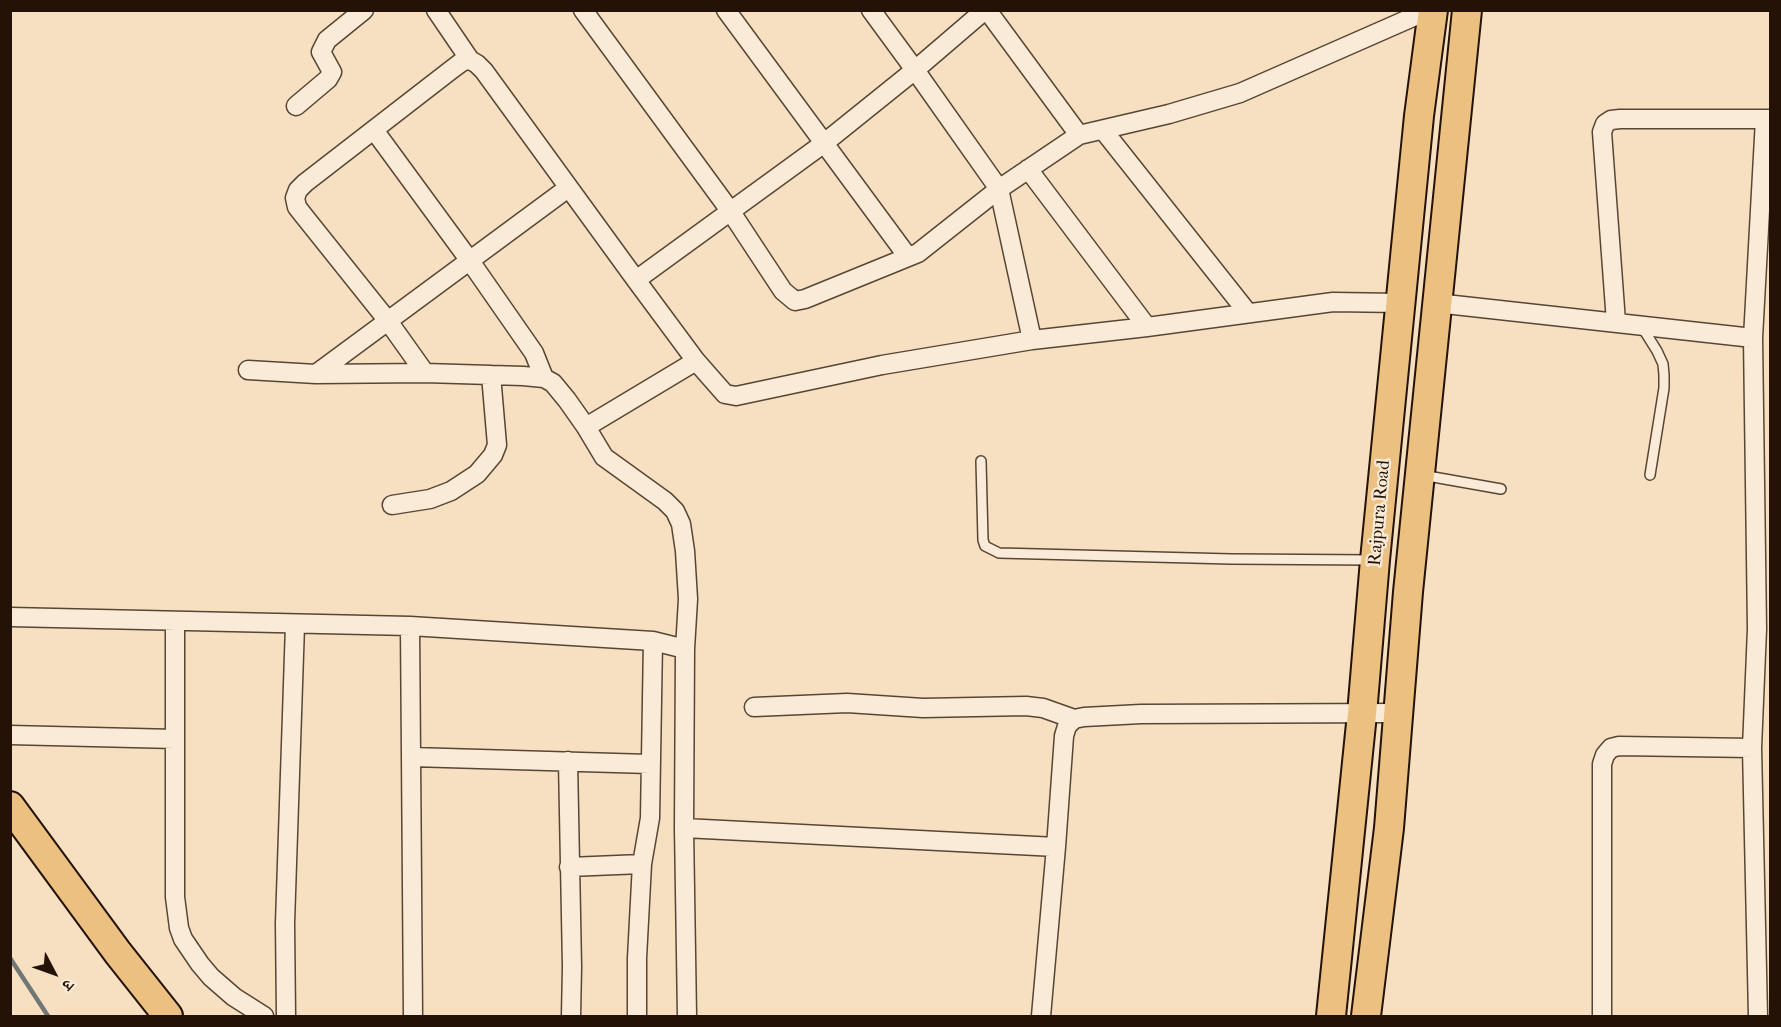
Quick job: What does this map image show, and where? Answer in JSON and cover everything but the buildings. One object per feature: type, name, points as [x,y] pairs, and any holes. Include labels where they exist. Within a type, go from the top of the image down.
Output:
[{"type":"main road","name":"Rajpura Road","points":[[1330,1017],[1431,10]]},
{"type":"main road","name":"Rajpura Road","points":[[1366,1017],[1389,828],[1419,474],[1467,10]]},
{"type":"main road","points":[[10,806],[168,1017]]},
{"type":"street","points":[[296,106],[332,72],[321,52],[327,40],[364,10]]},
{"type":"street","points":[[436,10],[470,60],[484,71],[636,280],[720,391],[725,394],[736,396],[882,365],[1032,339],[1147,327],[1333,302],[1400,303]]},
{"type":"street","points":[[583,10],[731,212],[783,291],[795,301],[918,253],[999,189],[1079,135],[1169,114],[1240,93],[1431,10]]},
{"type":"street","points":[[726,10],[908,257]]},
{"type":"street","points":[[871,10],[999,189],[1032,339]]},
{"type":"street","points":[[636,280],[823,144],[986,10],[1079,135]]},
{"type":"street","points":[[425,373],[388,321],[297,207],[295,198],[298,190],[305,183],[451,70],[470,60]]},
{"type":"street","points":[[1616,322],[1602,132],[1605,124],[1620,118],[1768,119],[1752,338],[1764,629],[1752,748],[1758,1017]]},
{"type":"street","points":[[374,130],[534,353],[544,378]]},
{"type":"street","points":[[1103,130],[1248,313]]},
{"type":"street","points":[[1028,169],[1147,327]]},
{"type":"street","points":[[315,374],[568,188]]},
{"type":"street","points":[[1436,303],[1752,338]]},
{"type":"street","points":[[586,428],[696,360]]},
{"type":"street","points":[[248,370],[315,374],[425,373],[544,378],[553,382],[604,457],[665,501],[675,511],[681,524],[685,551],[688,599],[685,648],[684,828],[687,1017]]},
{"type":"street","points":[[392,505],[430,499],[451,491],[477,474],[488,463],[497,445],[491,375]]},
{"type":"street","points":[[10,617],[410,626],[653,641],[685,648]]},
{"type":"street","points":[[175,621],[175,897],[179,928],[183,939],[211,977],[234,997],[264,1017]]},
{"type":"street","points":[[286,1017],[285,923],[295,625]]},
{"type":"street","points":[[410,626],[413,1017]]},
{"type":"street","points":[[638,1017],[637,958],[642,864],[650,818],[653,641]]},
{"type":"street","points":[[754,707],[847,703],[923,708],[1026,706],[1043,708],[1074,719],[1141,714],[1398,713]]},
{"type":"street","points":[[1041,1017],[1064,736],[1067,726],[1074,719]]},
{"type":"street","points":[[10,735],[175,739]]},
{"type":"street","points":[[1602,1017],[1602,764],[1605,755],[1611,748],[1619,746],[1752,748]]},
{"type":"street","points":[[412,757],[650,764]]},
{"type":"street","points":[[568,761],[571,1017]]},
{"type":"street","points":[[684,828],[1056,847]]},
{"type":"street","points":[[569,867],[642,864]]},
{"type":"lane","points":[[1641,325],[1658,351],[1664,375],[1664,388],[1650,475]]},
{"type":"lane","points":[[981,461],[983,540],[985,546],[999,553],[1231,560],[1376,560]]},
{"type":"lane","points":[[1419,474],[1501,489]]},
{"type":"waterway","points":[[10,958],[48,1016]]}]
